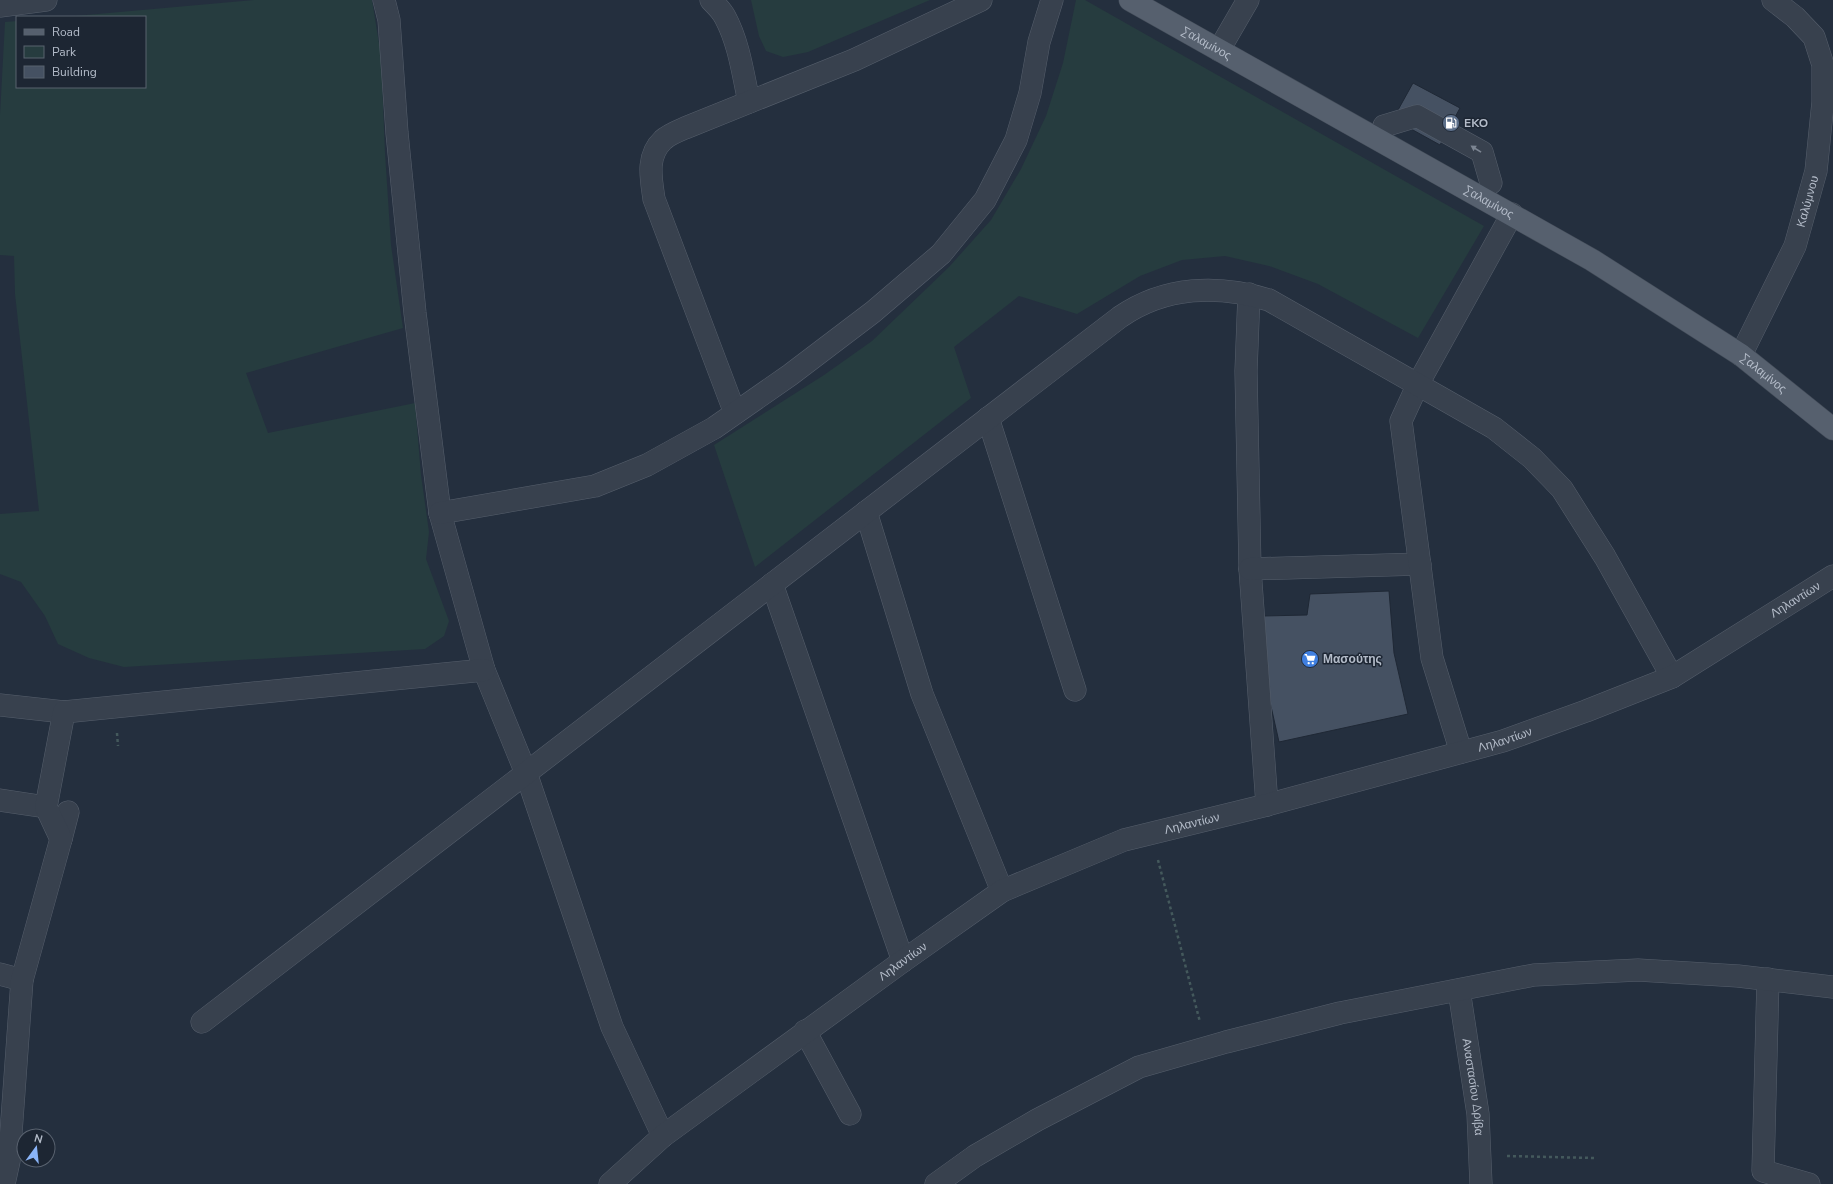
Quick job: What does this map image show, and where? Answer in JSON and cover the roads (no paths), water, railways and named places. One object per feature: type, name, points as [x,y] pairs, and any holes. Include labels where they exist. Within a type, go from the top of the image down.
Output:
[{"type":"main road","name":"Σαλαμίνος","points":[[1130,0],[1592,260],[1741,355],[1833,428]]},
{"type":"street","points":[[0,6],[46,0]]},
{"type":"street","points":[[384,0],[389,20],[397,133],[415,313],[440,513],[484,670],[526,773],[612,1027],[663,1136]]},
{"type":"street","points":[[711,0],[725,16],[741,61],[749,102]]},
{"type":"street","points":[[735,413],[654,199],[650,172],[653,153],[664,139],[685,128],[854,60],[981,0]]},
{"type":"street","points":[[440,513],[595,486],[647,465],[714,428],[790,376],[873,312],[941,254],[985,200],[1016,140],[1030,93],[1039,42],[1052,0]]},
{"type":"street","points":[[1220,50],[1248,0]]},
{"type":"street","name":"Καλύμνου","points":[[1741,355],[1795,246],[1816,171],[1823,102],[1823,65],[1814,37],[1795,17],[1773,0]]},
{"type":"street","points":[[1384,126],[1418,116],[1482,152],[1491,183]]},
{"type":"street","points":[[1461,752],[1432,658],[1401,421],[1418,384],[1512,214]]},
{"type":"street","points":[[202,1022],[1120,317],[1140,306],[1167,295],[1198,290],[1219,289],[1249,294],[1276,304],[1418,384],[1502,434],[1532,458],[1558,485],[1605,557],[1672,677]]},
{"type":"street","points":[[1249,294],[1246,371],[1250,570],[1268,805]]},
{"type":"street","points":[[988,418],[1075,690]]},
{"type":"street","points":[[866,512],[922,694],[1002,891]]},
{"type":"street","points":[[1250,570],[1420,564]]},
{"type":"street","name":"Ληλαντίων","points":[[610,1184],[663,1136],[903,960],[1002,891],[1124,840],[1268,805],[1503,741],[1672,677],[1833,576]]},
{"type":"street","points":[[772,584],[903,960]]},
{"type":"street","points":[[0,705],[64,712],[484,670]]},
{"type":"street","points":[[61,839],[46,807],[64,712]]},
{"type":"street","points":[[0,800],[46,807]]},
{"type":"street","points":[[4,1184],[9,1161],[22,980],[68,812]]},
{"type":"street","points":[[936,1184],[975,1156],[1037,1120],[1139,1067],[1207,1047],[1340,1014],[1534,974],[1638,970],[1768,979],[1833,987]]},
{"type":"street","points":[[0,974],[22,980]]},
{"type":"street","points":[[1768,979],[1763,1171],[1809,1184]]},
{"type":"street","name":"Αναστασίου Δρίβα","points":[[1459,990],[1478,1114],[1481,1184]]},
{"type":"street","points":[[806,1031],[850,1114]]},
{"type":"place","name":"EKO","points":[[1451,123]]},
{"type":"place","name":"Μασούτης","points":[[1310,659]]}]
